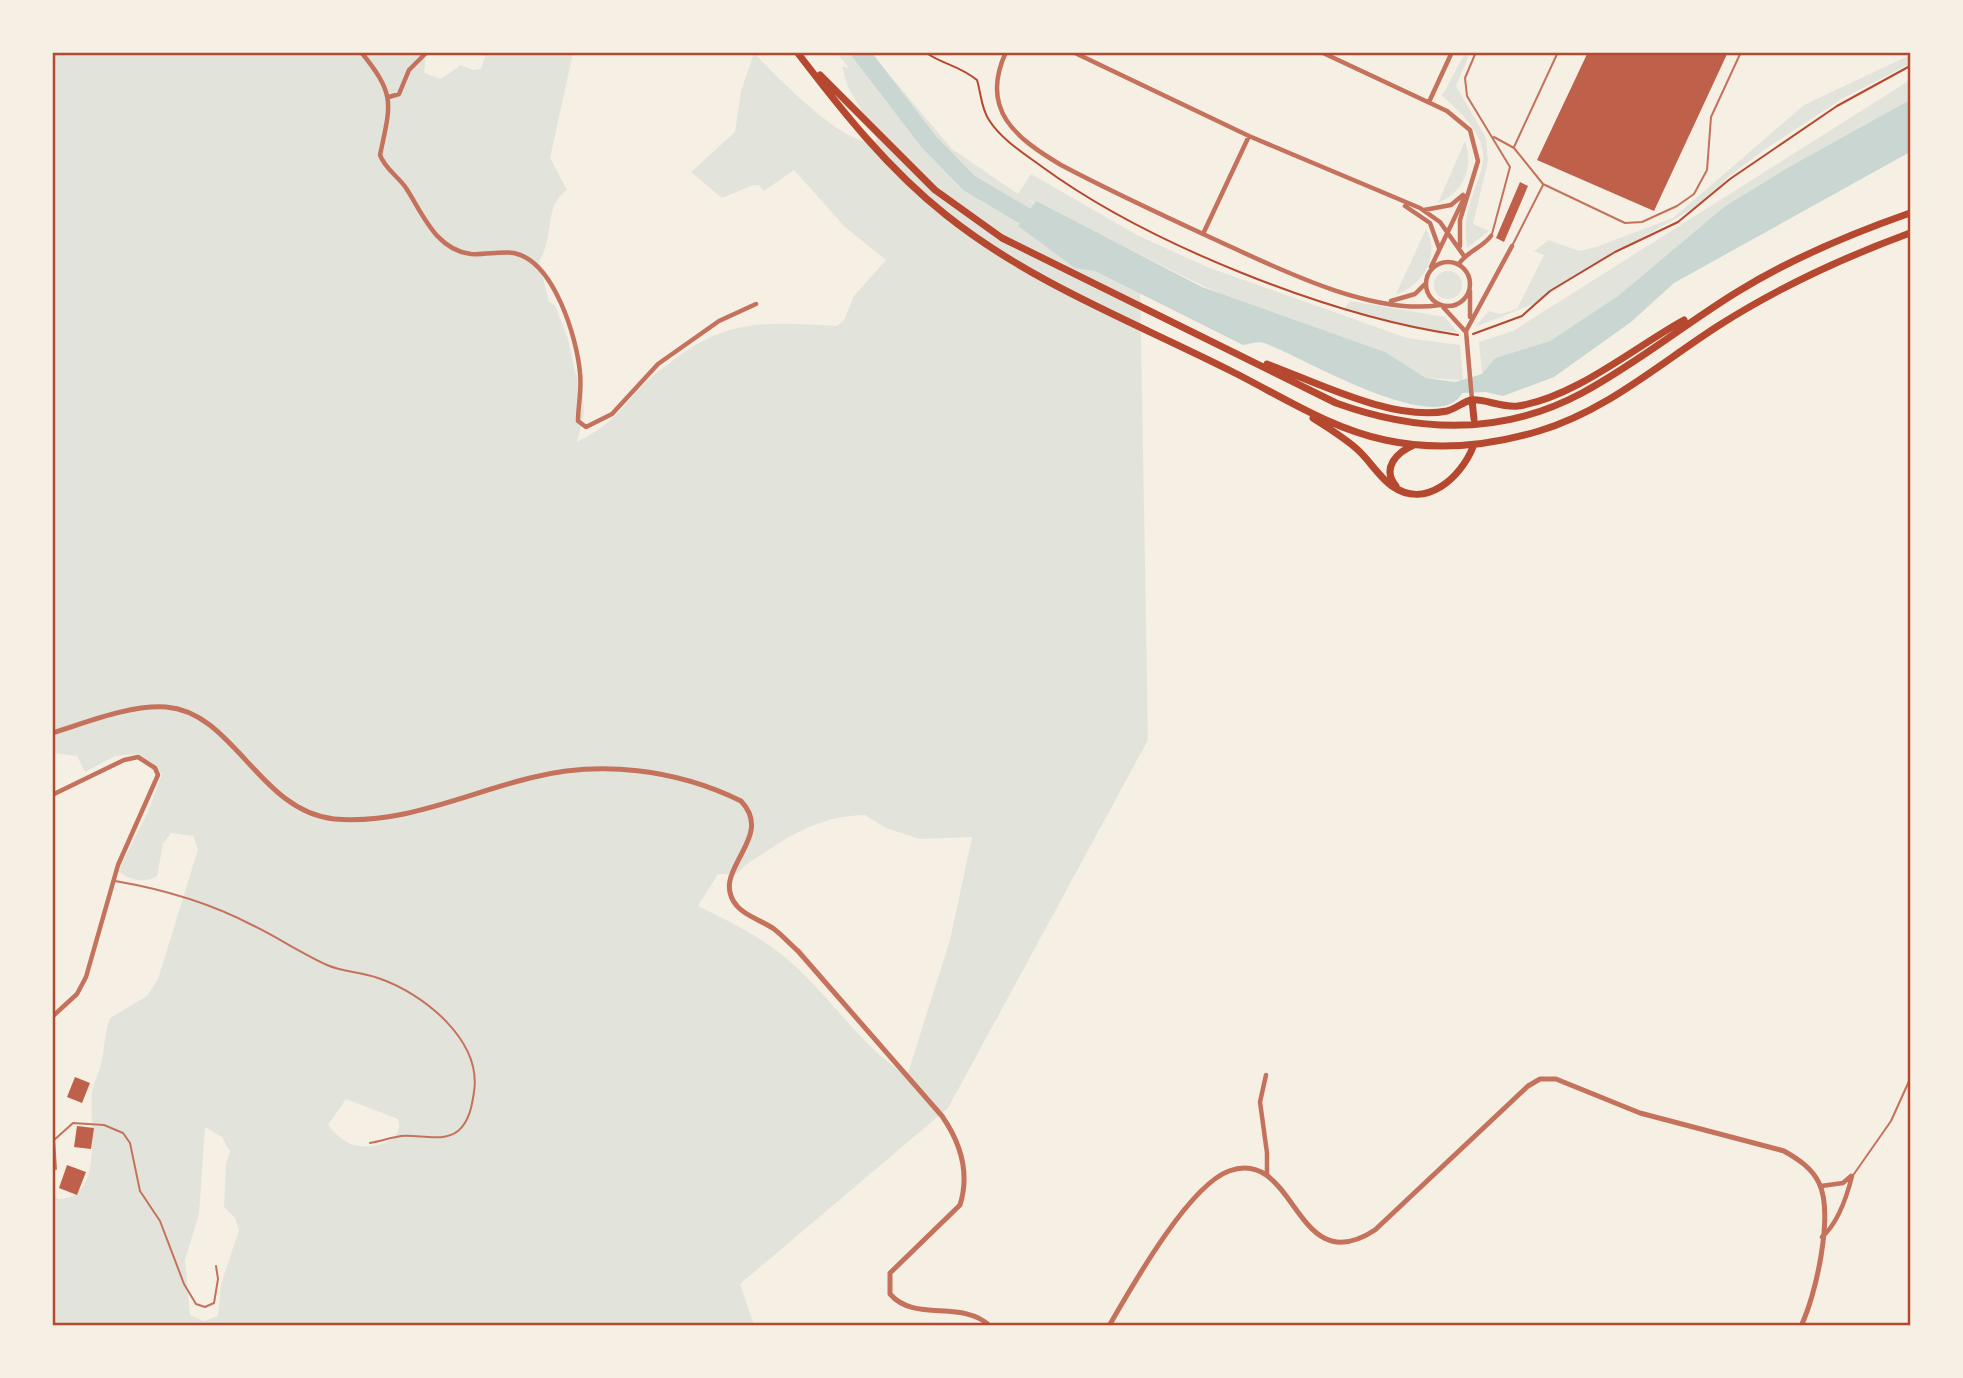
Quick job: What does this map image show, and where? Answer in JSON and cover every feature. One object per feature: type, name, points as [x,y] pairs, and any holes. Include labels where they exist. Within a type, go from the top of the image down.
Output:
[{"type":"main road","points":[[797,52],[895,153],[956,207],[1002,238],[1241,354],[1298,385],[1359,411],[1418,426],[1455,427],[1514,418],[1580,394],[1740,290]]},
{"type":"main road","points":[[797,52],[887,161],[944,214],[993,250],[1063,290],[1232,372],[1289,403],[1357,449],[1388,483],[1401,492],[1414,493],[1443,487],[1458,474],[1473,447]]},
{"type":"main road","points":[[1241,354],[1393,408],[1423,412],[1448,411],[1472,400],[1497,406],[1518,406],[1559,392],[1833,241],[1910,213]]},
{"type":"main road","points":[[1289,403],[1353,430],[1415,445],[1457,447],[1518,437],[1564,422],[1612,398],[1718,326],[1783,287],[1841,259],[1910,233]]},
{"type":"main road","points":[[1472,400],[1474,419]]},
{"type":"main road","points":[[1401,492],[1393,481],[1392,460],[1403,449],[1415,445]]},
{"type":"street","points":[[361,52],[382,78],[389,97],[380,155],[405,186],[432,232],[448,245],[467,253],[513,253],[527,259],[547,275],[578,354],[581,376],[578,421],[586,427],[612,414],[658,364],[719,321],[756,304]]},
{"type":"street","points":[[389,97],[399,94],[409,70],[427,52]]},
{"type":"street","points":[[1006,52],[997,78],[997,93],[1008,125],[1017,135],[1061,165],[1302,279],[1362,298],[1413,308],[1456,305],[1470,291]]},
{"type":"street","points":[[1073,52],[1249,136],[1422,210],[1447,229],[1464,256]]},
{"type":"street","points":[[1321,52],[1429,102],[1457,117],[1471,130],[1478,160],[1460,220],[1460,247]]},
{"type":"street","points":[[1429,102],[1452,52]]},
{"type":"street","points":[[1203,234],[1249,136]]},
{"type":"street","points":[[1422,210],[1456,202],[1471,186]]},
{"type":"street","points":[[1466,331],[1429,296],[1426,283],[1447,229],[1471,186]]},
{"type":"street","points":[[1395,200],[1430,223],[1439,248]]},
{"type":"street","points":[[1459,264],[1464,256],[1483,245],[1491,236]]},
{"type":"street","points":[[1472,400],[1466,331],[1512,246]]},
{"type":"street","points":[[1430,271],[1440,263],[1459,264],[1469,275],[1469,322]]},
{"type":"street","points":[[1386,302],[1408,298],[1426,283]]},
{"type":"street","points":[[52,733],[137,708],[168,707],[196,717],[215,732],[279,796],[310,813],[332,819],[352,819],[441,807],[530,778],[597,771],[658,771],[741,802],[747,808],[752,826],[751,836],[730,878],[730,890],[737,907],[775,930],[798,951],[942,1116],[953,1132],[960,1150],[964,1191],[960,1205],[951,1216],[909,1251],[890,1273],[890,1294],[906,1307],[964,1313],[979,1317],[989,1325]]},
{"type":"street","points":[[52,795],[124,760],[138,757],[155,768],[157,783],[114,881],[86,977],[77,994],[52,1017]]},
{"type":"street","points":[[52,846],[52,869]]},
{"type":"street","points":[[1266,1075],[1260,1102],[1268,1153],[1267,1175]]},
{"type":"street","points":[[1109,1325],[1170,1230],[1198,1195],[1227,1172],[1249,1168],[1267,1175],[1310,1229],[1327,1240],[1345,1243],[1362,1239],[1375,1230],[1528,1086],[1540,1079],[1556,1079],[1640,1113],[1784,1151],[1802,1161],[1821,1186],[1825,1206],[1819,1265],[1801,1325]]},
{"type":"street","points":[[1821,1186],[1843,1183],[1852,1176]]},
{"type":"street","points":[[1822,1237],[1829,1230],[1849,1191],[1852,1176]]},
{"type":"lane","points":[[1476,52],[1465,78],[1467,96],[1510,167],[1491,236]]},
{"type":"lane","points":[[1514,148],[1558,52]]},
{"type":"lane","points":[[1494,137],[1514,148],[1543,184],[1625,223],[1642,222],[1677,206],[1694,194],[1707,170],[1711,117],[1741,52]]},
{"type":"lane","points":[[1512,246],[1543,184]]},
{"type":"lane","points":[[114,881],[148,887],[254,925],[329,966],[378,978],[400,988],[444,1019],[465,1047],[475,1070],[469,1116],[458,1131],[442,1137],[403,1136],[370,1143]]},
{"type":"lane","points":[[1852,1176],[1891,1121],[1910,1079]]},
{"type":"lane","points":[[52,1110],[56,1169]]},
{"type":"lane","points":[[53,1141],[73,1123],[104,1125],[123,1133],[130,1143],[140,1191],[160,1221],[184,1284],[196,1304],[205,1307],[214,1303],[218,1279],[216,1266]]},
{"type":"path","points":[[925,52],[934,59],[957,65],[970,75]]},
{"type":"path","points":[[1511,322],[1532,309],[1550,291],[1615,252],[1678,222],[1730,179],[1836,106],[1910,66]]},
{"type":"shaded area","points":[[53,53],[426,53],[424,73],[441,79],[461,65],[472,70],[481,69],[486,53],[573,53],[550,158],[567,190],[555,204],[547,243],[539,261],[549,302],[555,305],[568,339],[575,372],[582,384],[584,413],[577,442],[613,418],[659,371],[717,334],[754,325],[837,326],[844,320],[854,296],[886,260],[845,227],[794,170],[764,191],[759,185],[753,185],[722,198],[691,172],[735,132],[741,91],[754,53],[828,122],[861,141],[875,143],[877,138],[847,85],[842,66],[849,68],[837,53],[871,53],[952,149],[1018,194],[1031,174],[1137,235],[1207,267],[1407,338],[1460,345],[1463,380],[1426,378],[1385,352],[1236,302],[1027,199],[1140,275],[1148,740],[948,1108],[740,1284],[754,1325],[53,1325],[52,1124],[54,1193],[58,1199],[73,1196],[83,1187],[89,1174],[92,1093],[102,1061],[110,1018],[147,996],[158,979],[198,849],[193,836],[171,833],[163,844],[157,876],[142,880],[122,874],[118,871],[148,812],[162,774],[138,754],[115,756],[85,772],[77,756],[53,753]],"holes":[[[865,815],[886,828],[920,839],[972,837],[950,940],[907,1076],[874,1050],[787,959],[755,936],[698,906],[718,874],[737,874],[747,864],[779,843],[825,821]],[[346,1099],[398,1119],[399,1127],[392,1139],[378,1145],[362,1146],[344,1140],[328,1125]],[[205,1127],[222,1137],[230,1152],[226,1164],[224,1207],[235,1218],[239,1230],[221,1284],[218,1316],[204,1321],[190,1315],[185,1260],[199,1214]]]},
{"type":"shaded area","points":[[1465,53],[1470,53],[1456,86],[1486,138],[1488,161],[1473,224],[1489,231],[1467,248],[1466,223],[1483,155],[1479,139],[1466,119],[1442,96]]},
{"type":"shaded area","points":[[1910,55],[1910,64],[1845,97],[1764,150],[1728,177],[1703,203],[1583,271],[1539,302],[1475,327],[1489,311],[1501,314],[1517,309],[1544,255],[1534,251],[1549,240],[1579,251],[1673,218],[1804,105]]},
{"type":"shaded area","points":[[1910,80],[1910,100],[1724,207],[1618,296],[1550,341],[1495,358],[1482,374],[1479,342],[1513,331]]},
{"type":"shaded area","points":[[1910,100],[1910,152],[1674,283],[1631,322],[1554,377],[1503,396],[1486,392],[1462,393],[1448,405],[1426,407],[1398,401],[1367,390],[1264,343],[1243,345],[1095,271],[1075,268],[1018,226],[1036,201],[1202,287],[1385,352],[1426,378],[1455,382],[1482,374],[1495,358],[1550,341],[1618,296],[1724,207],[1791,166]]},
{"type":"shaded area","points":[[1465,141],[1468,160],[1465,178],[1454,192],[1438,203]]},
{"type":"shaded area","points":[[1426,229],[1431,249],[1427,268],[1414,284],[1396,294]]},
{"type":"shaded area","points":[[1448,271],[1458,275],[1462,285],[1458,295],[1448,299],[1438,295],[1434,285],[1438,275]]},
{"type":"shaded area","points":[[1351,301],[1445,317],[1457,332],[1414,327],[1344,308]]},
{"type":"building","points":[[1588,52],[1728,52],[1654,211],[1537,160]]},
{"type":"building","points":[[1520,182],[1528,186],[1504,242],[1496,238]]},
{"type":"building","points":[[75,1077],[90,1083],[82,1103],[67,1097]]},
{"type":"building","points":[[77,1126],[94,1128],[91,1149],[74,1147]]},
{"type":"building","points":[[67,1165],[86,1172],[77,1195],[59,1188]]},
{"type":"waterway","points":[[860,52],[929,142],[969,183],[1045,228]]}]
